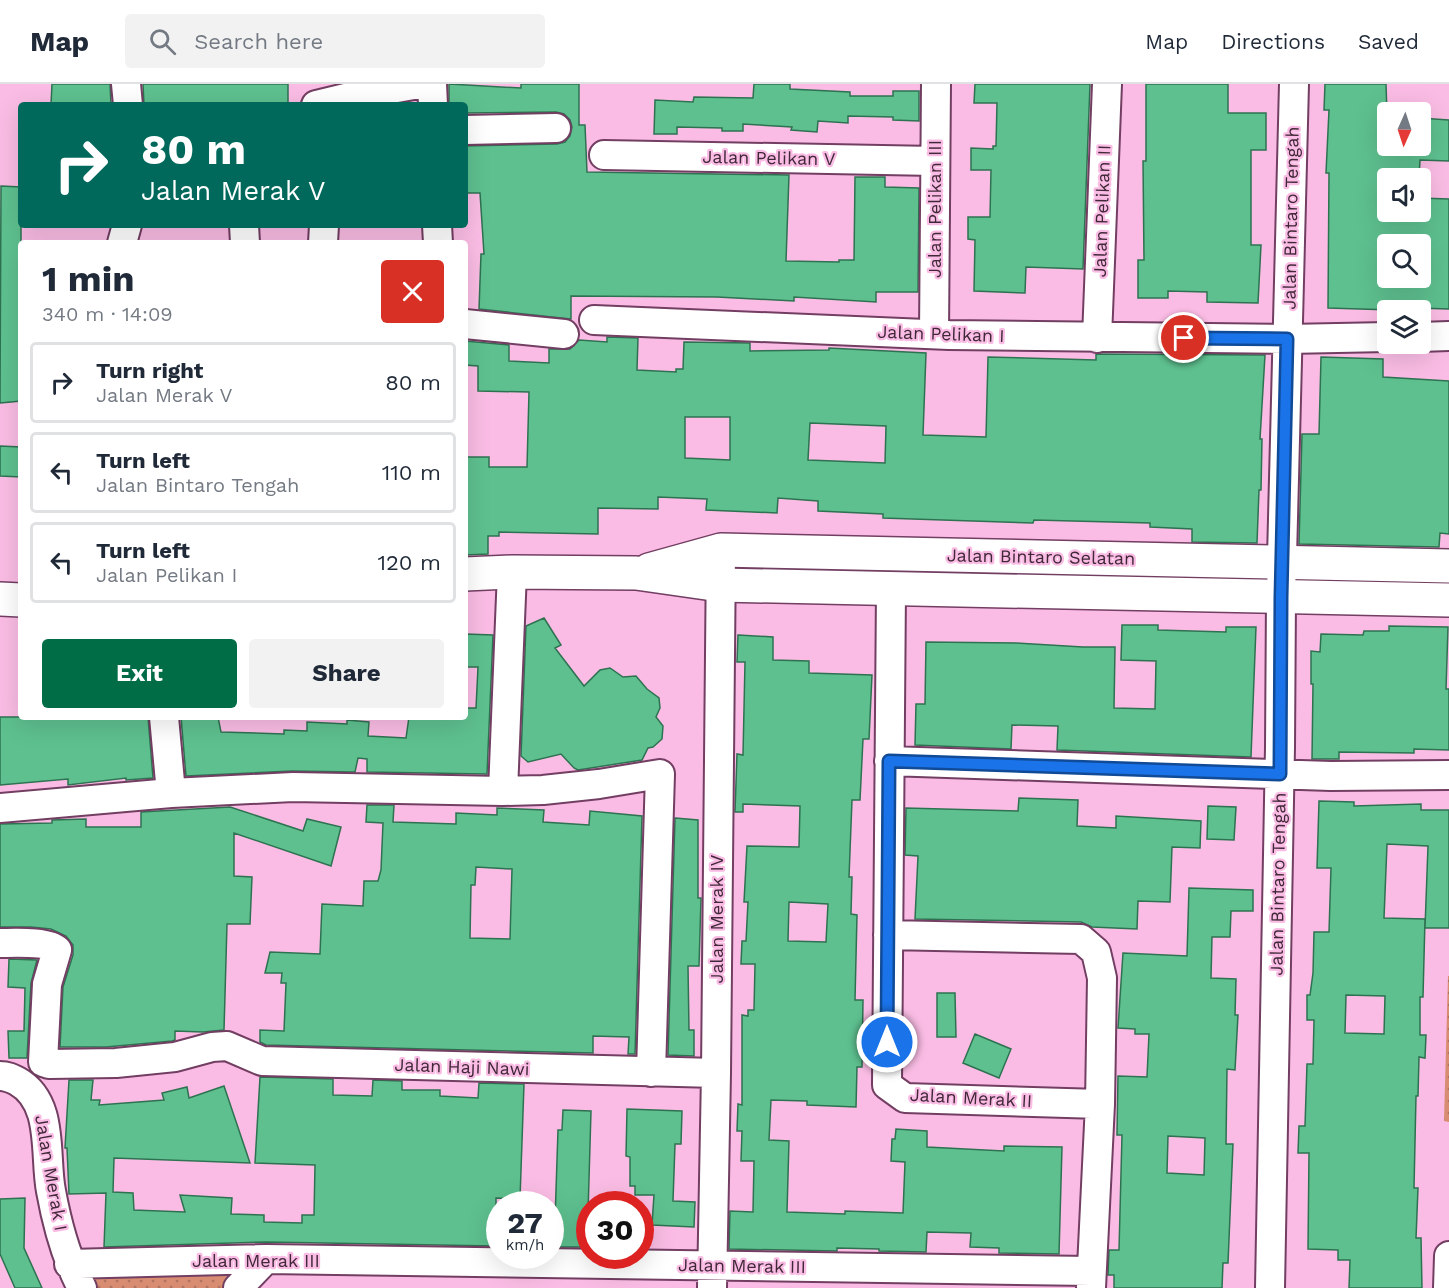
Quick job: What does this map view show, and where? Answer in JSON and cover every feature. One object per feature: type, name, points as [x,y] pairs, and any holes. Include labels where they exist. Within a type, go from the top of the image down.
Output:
[{"type":"street","points":[[126,84],[128,102]]},
{"type":"street","points":[[329,102],[419,84]]},
{"type":"street","points":[[432,84],[433,102]]},
{"type":"street","name":"Jalan Pelikan III","points":[[934,334],[936,84]]},
{"type":"street","name":"Jalan Pelikan II","points":[[1097,338],[1107,84]]},
{"type":"street","name":"Jalan Bintaro Tengah","points":[[1270,1288],[1280,774],[1281,597],[1294,84]]},
{"type":"street","points":[[468,130],[556,128]]},
{"type":"street","name":"Jalan Pelikan V","points":[[604,155],[935,161]]},
{"type":"street","name":"Jalan Pelikan I","points":[[594,320],[934,334],[1097,338],[1377,337]]},
{"type":"street","points":[[468,324],[564,334]]},
{"type":"street","points":[[1431,337],[1449,336]]},
{"type":"street","name":"Jalan Bintaro Selatan","points":[[636,573],[721,550],[1449,566]]},
{"type":"street","name":"Jalan Merak IV","points":[[712,1277],[721,550]]},
{"type":"street","points":[[503,791],[512,572]]},
{"type":"street","name":"Jalan Bintaro Selatan","points":[[468,574],[636,573],[720,585],[1449,600]]},
{"type":"street","name":"Jalan Merak II","points":[[891,589],[887,1085],[905,1098],[1100,1104]]},
{"type":"street","points":[[0,599],[18,600]]},
{"type":"street","points":[[164,720],[171,793]]},
{"type":"street","points":[[889,761],[1280,774],[1449,775]]},
{"type":"street","points":[[0,808],[171,793],[293,787],[543,790],[660,774],[651,1072]]},
{"type":"street","points":[[888,935],[1081,939],[1096,952],[1102,978],[1100,1104],[1091,1280]]},
{"type":"street","name":"Jalan Haji Nawi","points":[[0,943],[45,945],[55,947],[57,950],[47,984],[43,1062],[49,1064],[116,1063],[175,1057],[212,1047],[228,1046],[262,1061],[716,1073]]},
{"type":"street","name":"Jalan Merak I","points":[[0,1076],[7,1076],[27,1086],[40,1108],[46,1132],[51,1190],[76,1276]]},
{"type":"street","points":[[1448,1288],[1449,1256]]},
{"type":"street","points":[[238,1288],[266,1259]]},
{"type":"street","name":"Jalan Merak III","points":[[76,1276],[266,1259],[712,1277],[1091,1280]]},
{"type":"shaded area","points":[[1449,976],[1449,1122],[1444,1121]]},
{"type":"shaded area","points":[[240,1272],[224,1288],[93,1288],[85,1275]]},
{"type":"building","points":[[52,84],[110,84],[111,102],[51,102]]},
{"type":"building","points":[[143,84],[288,84],[288,102],[144,102]]},
{"type":"building","points":[[449,84],[521,88],[521,84],[579,84],[579,125],[585,125],[587,172],[789,175],[786,261],[854,260],[855,177],[885,177],[885,187],[919,188],[918,292],[876,292],[876,302],[794,297],[794,301],[717,297],[571,296],[571,319],[479,309],[481,254],[484,254],[480,193],[468,193],[468,146],[557,144],[565,142],[570,136],[572,127],[570,120],[564,114],[556,112],[468,113],[468,102],[449,102]]},
{"type":"building","points":[[754,84],[790,84],[790,89],[850,92],[850,96],[893,96],[893,91],[919,91],[919,121],[893,120],[893,117],[848,116],[848,123],[818,121],[817,132],[791,130],[792,127],[743,124],[743,131],[677,127],[677,134],[654,134],[655,100],[693,102],[694,97],[753,98]]},
{"type":"building","points":[[975,84],[1090,84],[1083,269],[1026,267],[1025,293],[974,291],[975,240],[968,239],[968,217],[990,217],[991,170],[971,170],[971,148],[993,149],[993,146],[996,146],[997,103],[974,103]]},
{"type":"building","points":[[1146,84],[1228,84],[1228,113],[1266,113],[1266,150],[1251,150],[1251,245],[1261,245],[1258,303],[1207,302],[1207,292],[1168,291],[1168,298],[1138,298],[1138,260],[1144,260],[1143,161],[1146,161]]},
{"type":"building","points":[[1325,84],[1386,84],[1387,102],[1377,102],[1377,156],[1431,156],[1431,119],[1449,120],[1449,161],[1420,160],[1420,168],[1377,168],[1377,222],[1431,222],[1431,198],[1449,199],[1449,309],[1431,308],[1431,300],[1377,300],[1377,310],[1328,308],[1329,173],[1326,173],[1329,110],[1324,110]]},
{"type":"building","points":[[1,186],[18,187],[18,228],[21,228],[21,240],[18,240],[18,401],[0,403]]},
{"type":"building","points":[[607,337],[638,338],[637,370],[676,372],[676,369],[683,369],[684,342],[750,343],[750,351],[829,350],[829,348],[926,353],[923,435],[986,437],[988,357],[1096,360],[1096,354],[1265,355],[1257,543],[1192,542],[1192,529],[1150,527],[1150,523],[1034,520],[1033,523],[883,518],[883,514],[818,511],[818,501],[778,498],[777,513],[706,510],[707,499],[658,497],[658,509],[598,508],[598,534],[499,532],[499,536],[488,536],[488,554],[468,555],[468,457],[489,457],[489,467],[527,467],[529,392],[478,391],[478,366],[468,365],[468,341],[509,345],[509,361],[549,363],[549,349],[570,349],[579,340],[607,342]],"holes":[[[685,417],[730,417],[730,460],[685,458]],[[810,423],[886,426],[885,463],[808,460]]]},
{"type":"building","points":[[1321,357],[1383,359],[1383,377],[1449,381],[1449,534],[1440,533],[1439,547],[1299,544],[1302,434],[1319,434]]},
{"type":"building","points":[[0,446],[18,447],[18,477],[0,476]]},
{"type":"building","points":[[544,618],[561,645],[555,648],[584,686],[600,670],[610,668],[623,677],[636,676],[659,698],[660,708],[656,717],[663,726],[662,739],[653,747],[648,748],[642,760],[578,770],[561,754],[528,762],[521,756],[526,626]]},
{"type":"building","points":[[1122,625],[1158,625],[1158,630],[1226,632],[1226,627],[1256,627],[1251,757],[1057,750],[1058,726],[1012,725],[1011,749],[915,745],[916,704],[925,704],[926,642],[1115,647],[1114,708],[1155,709],[1156,661],[1121,660]]},
{"type":"building","points":[[1389,626],[1448,627],[1446,689],[1449,689],[1449,750],[1414,749],[1414,753],[1339,752],[1339,759],[1312,759],[1311,651],[1320,652],[1321,634],[1363,635],[1364,631],[1389,631]]},
{"type":"building","points":[[468,634],[493,635],[487,774],[367,772],[367,759],[358,758],[355,772],[292,771],[186,776],[181,720],[219,720],[221,732],[284,734],[284,730],[307,731],[307,722],[347,724],[347,720],[369,722],[368,736],[406,738],[409,720],[468,720],[468,708],[476,708],[478,667],[468,667]]},
{"type":"building","points":[[738,635],[773,637],[773,660],[809,661],[809,673],[872,675],[869,739],[863,739],[860,800],[852,800],[849,877],[852,877],[851,914],[857,915],[855,1000],[863,1000],[862,1067],[857,1067],[856,1107],[807,1105],[807,1101],[771,1100],[769,1140],[789,1141],[787,1212],[903,1213],[905,1162],[891,1161],[892,1139],[895,1139],[896,1129],[927,1131],[927,1147],[1004,1151],[1004,1146],[1062,1147],[1059,1254],[999,1253],[999,1248],[970,1247],[971,1233],[927,1232],[926,1252],[837,1248],[837,1251],[729,1249],[730,1211],[753,1212],[754,1161],[741,1161],[742,1131],[737,1131],[738,1104],[742,1105],[742,1015],[748,1016],[748,1010],[754,1010],[755,964],[741,964],[742,941],[746,941],[748,902],[744,902],[747,846],[799,847],[800,806],[743,804],[743,812],[735,812],[737,754],[743,755],[745,662],[737,662]],"holes":[[[789,902],[828,904],[826,942],[788,941]]]},
{"type":"building","points":[[0,717],[18,717],[18,720],[148,720],[153,778],[126,780],[126,778],[68,785],[68,779],[0,785]]},
{"type":"building","points":[[1019,798],[1078,800],[1077,826],[1116,828],[1116,816],[1201,821],[1200,848],[1172,847],[1170,902],[1138,901],[1137,929],[1092,927],[1081,922],[915,919],[918,856],[905,855],[906,808],[1018,811]]},
{"type":"building","points":[[1319,801],[1354,802],[1354,806],[1421,804],[1421,810],[1449,810],[1449,928],[1425,928],[1428,846],[1387,844],[1384,918],[1425,919],[1420,1035],[1426,1035],[1425,1058],[1419,1057],[1414,1188],[1418,1188],[1416,1238],[1421,1238],[1422,1288],[1349,1288],[1350,1260],[1338,1260],[1338,1250],[1308,1249],[1309,1153],[1298,1153],[1299,1126],[1305,1126],[1307,1064],[1313,1064],[1314,1020],[1307,1020],[1307,995],[1310,995],[1313,973],[1314,932],[1329,932],[1331,868],[1317,868]],"holes":[[[1346,995],[1385,996],[1384,1034],[1345,1033]]]},
{"type":"building","points":[[367,805],[394,805],[393,822],[456,824],[456,813],[497,815],[497,808],[544,810],[543,822],[589,825],[590,811],[642,816],[635,1054],[628,1054],[629,1037],[593,1036],[593,1053],[266,1045],[260,1042],[260,1030],[284,1031],[286,983],[281,983],[282,973],[265,973],[270,952],[320,954],[322,904],[363,906],[364,881],[378,881],[381,870],[383,823],[366,822]],"holes":[[[476,867],[512,869],[510,939],[470,938],[471,885],[475,885]]]},
{"type":"building","points":[[1208,806],[1236,807],[1234,840],[1207,839]]},
{"type":"building","points":[[230,807],[303,831],[307,819],[341,827],[331,866],[234,833],[234,876],[252,877],[250,924],[227,924],[224,1030],[175,1031],[175,1040],[172,1041],[106,1047],[60,1047],[63,987],[73,955],[73,945],[66,936],[51,929],[0,927],[0,824],[52,823],[52,820],[86,819],[86,827],[141,827],[141,812]]},
{"type":"building","points":[[675,818],[698,820],[698,898],[701,898],[699,966],[688,966],[689,1030],[694,1030],[694,1056],[668,1055]]},
{"type":"building","points":[[1189,888],[1253,890],[1253,911],[1231,911],[1230,937],[1212,937],[1211,978],[1236,979],[1235,1015],[1238,1015],[1235,1070],[1227,1069],[1226,1144],[1233,1144],[1228,1263],[1223,1263],[1222,1288],[1114,1288],[1114,1275],[1108,1275],[1109,1250],[1119,1250],[1122,1135],[1117,1135],[1118,1076],[1147,1077],[1149,1034],[1135,1034],[1135,1029],[1118,1028],[1123,953],[1187,956]],"holes":[[[1168,1136],[1205,1138],[1204,1175],[1167,1173]]]},
{"type":"building","points":[[9,959],[37,960],[31,983],[27,1058],[9,1058],[8,1031],[24,1031],[25,988],[8,987]]},
{"type":"building","points":[[937,993],[955,993],[956,1037],[937,1037]]},
{"type":"building","points":[[975,1034],[1011,1049],[999,1078],[963,1063]]},
{"type":"building","points":[[260,1077],[333,1079],[333,1095],[372,1096],[373,1080],[402,1081],[402,1090],[440,1090],[440,1096],[478,1098],[479,1083],[524,1084],[520,1191],[486,1191],[486,1246],[266,1242],[104,1247],[106,1193],[69,1194],[67,1148],[65,1148],[69,1080],[93,1080],[91,1100],[100,1100],[99,1105],[164,1100],[162,1093],[187,1087],[189,1098],[224,1086],[250,1163],[114,1158],[113,1192],[133,1193],[134,1210],[185,1212],[180,1195],[232,1198],[231,1214],[264,1215],[264,1222],[302,1223],[302,1215],[314,1215],[315,1165],[255,1163]]},
{"type":"building","points":[[627,1109],[682,1111],[681,1144],[675,1144],[673,1201],[695,1202],[694,1227],[654,1225],[654,1191],[635,1191],[635,1186],[630,1186],[630,1157],[626,1156]]},
{"type":"building","points":[[563,1110],[591,1111],[589,1191],[576,1191],[576,1247],[564,1247],[564,1191],[556,1191],[558,1130],[562,1130]]},
{"type":"building","points":[[25,1198],[24,1248],[42,1288],[15,1288],[0,1254],[0,1199]]},
{"type":"route","points":[[887,1042],[889,761],[1280,774],[1281,597],[1287,339],[1184,338]]}]
